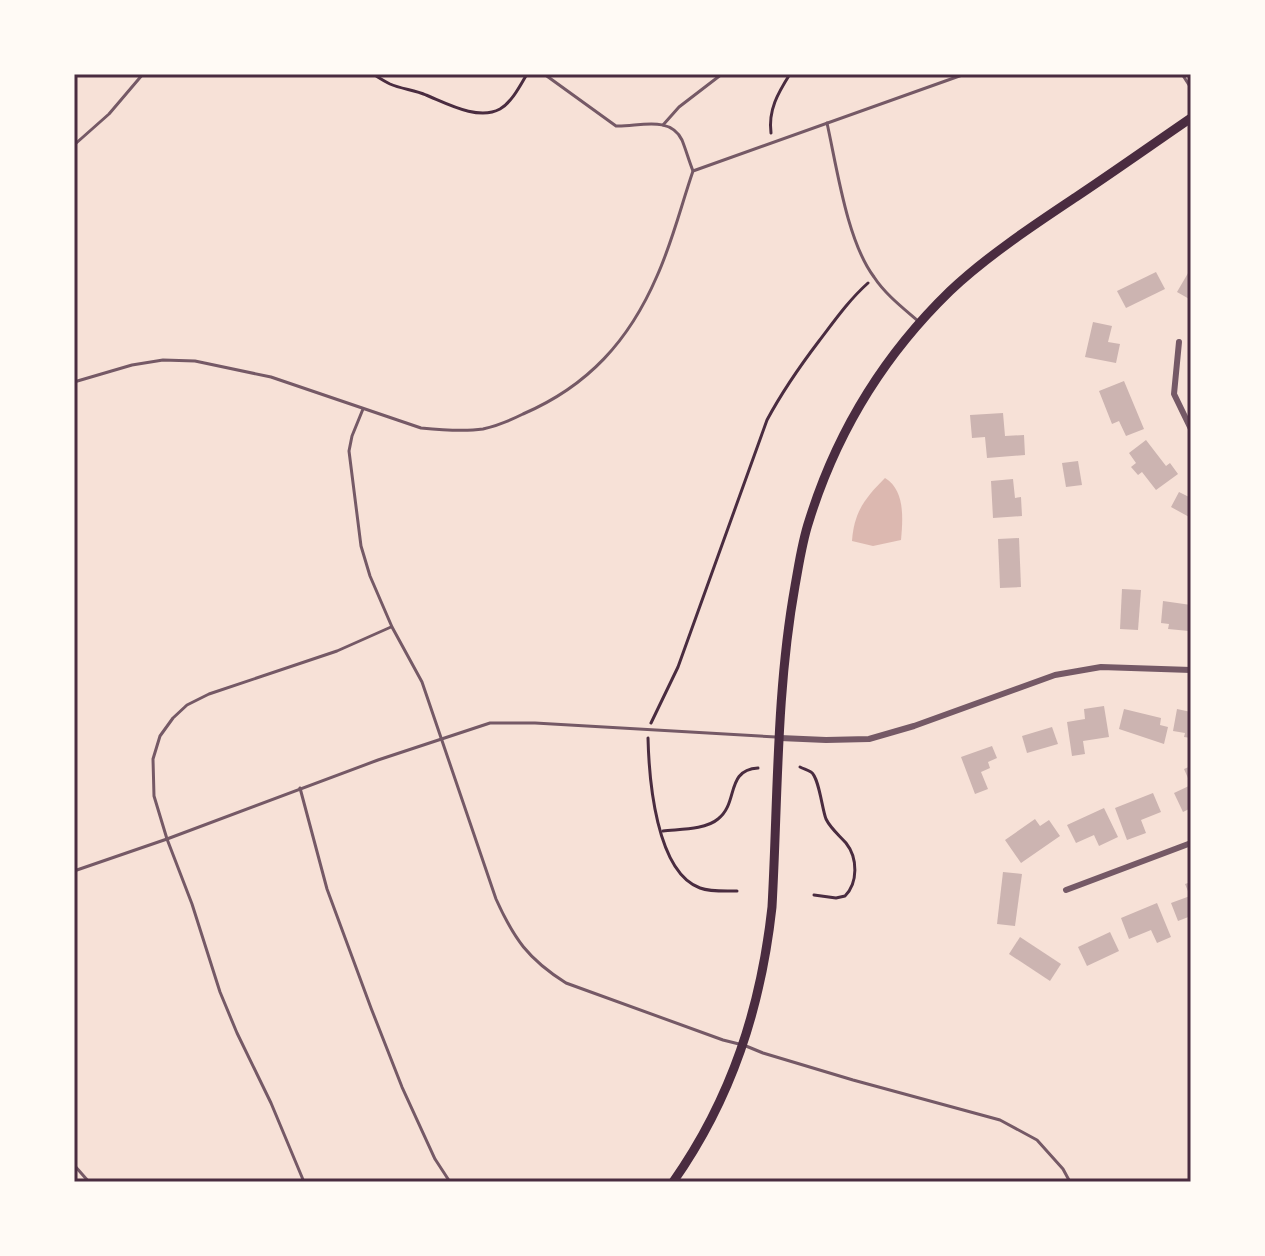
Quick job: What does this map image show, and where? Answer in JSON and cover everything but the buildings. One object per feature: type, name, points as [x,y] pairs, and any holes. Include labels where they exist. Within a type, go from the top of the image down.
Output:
[{"type":"main road","points":[[673,1182],[716,1109],[743,1045],[759,995],[769,938],[788,624],[808,521],[838,444],[861,402],[894,354],[919,322],[952,289],[1021,234],[1191,118]]},
{"type":"street","points":[[1179,342],[1174,394],[1191,429]]},
{"type":"street","points":[[780,738],[869,739],[1055,675],[1101,667],[1191,670]]},
{"type":"street","points":[[1066,890],[1191,843]]},
{"type":"lane","points":[[74,145],[109,114],[143,74]]},
{"type":"lane","points":[[74,382],[132,365],[163,360],[195,361],[271,377],[421,428],[447,430],[484,429],[546,404],[576,385],[608,356],[628,330],[657,276],[693,171],[680,137],[671,127],[616,126],[544,74]]},
{"type":"lane","points":[[663,125],[679,107],[722,74]]},
{"type":"lane","points":[[693,171],[965,74]]},
{"type":"lane","points":[[1182,74],[1191,88]]},
{"type":"lane","points":[[827,123],[853,234],[863,260],[874,278],[919,322]]},
{"type":"lane","points":[[363,409],[349,451],[361,546],[370,576],[392,627],[422,682],[496,899],[509,928],[529,956],[566,983],[723,1040],[1000,1120],[1037,1140],[1063,1169],[1070,1182]]},
{"type":"lane","points":[[304,1182],[220,992],[154,796],[153,759],[160,736],[179,711],[209,694],[337,651],[392,627]]},
{"type":"lane","points":[[74,871],[300,788],[490,723],[780,738]]},
{"type":"lane","points":[[300,788],[327,889],[371,1008],[402,1087],[435,1159],[450,1182]]},
{"type":"lane","points":[[74,1165],[89,1182]]},
{"type":"path","points":[[373,74],[391,84],[468,111],[490,112],[504,106],[527,74]]},
{"type":"path","points":[[773,143],[770,123],[772,105],[790,74]]},
{"type":"path","points":[[737,891],[699,888],[687,881],[671,863],[664,845],[651,778],[647,729],[683,653],[767,420],[780,395],[851,298],[874,278]]},
{"type":"path","points":[[800,767],[816,777],[826,819],[850,850],[855,874],[845,896],[814,895]]},
{"type":"path","points":[[661,831],[701,826],[720,819],[737,778],[749,769],[758,768]]},
{"type":"shaded area","points":[[885,478],[892,483],[899,497],[901,540],[873,546],[852,541],[862,506]]}]
